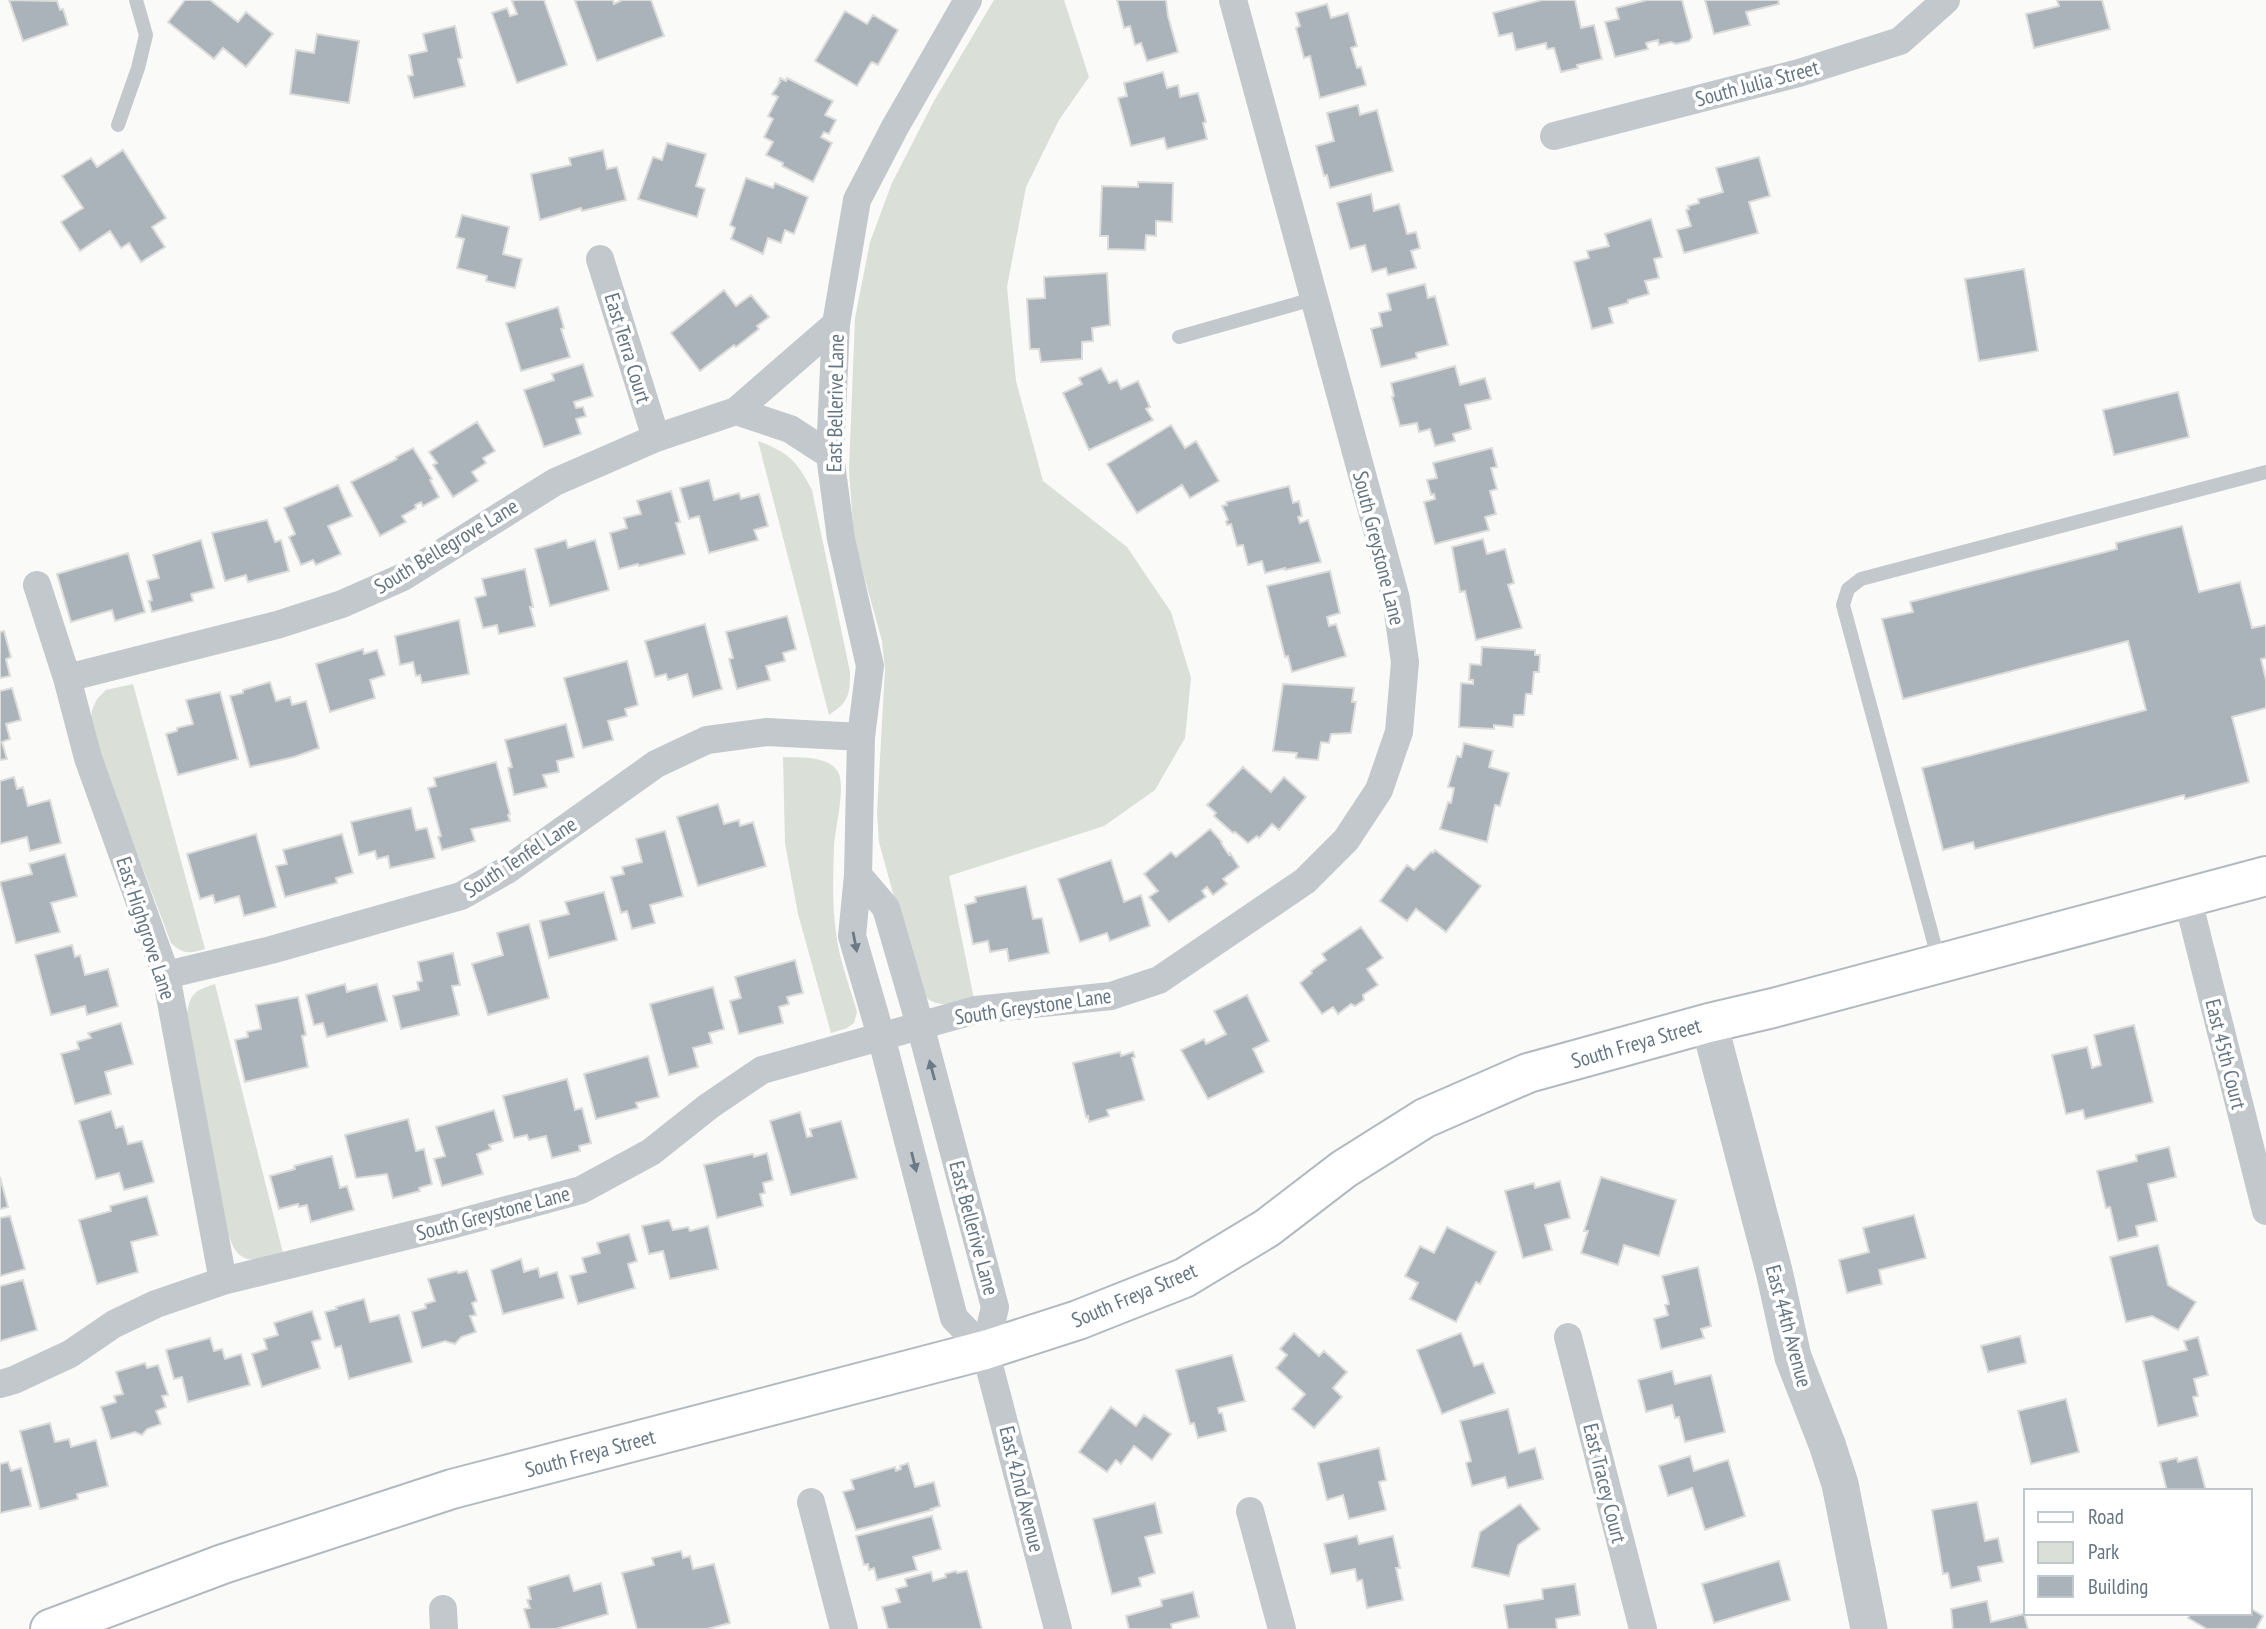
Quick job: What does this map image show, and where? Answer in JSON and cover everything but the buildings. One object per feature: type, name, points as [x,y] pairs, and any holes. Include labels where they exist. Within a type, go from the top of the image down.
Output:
[{"type":"main road","name":"South Freya Street","points":[[50,1629],[223,1564],[452,1489],[985,1350],[1078,1320],[1184,1278],[1267,1228],[1344,1169],[1425,1118],[1528,1073],[2266,876]]},
{"type":"street","name":"East Bellerive Lane","points":[[968,0],[895,127],[858,200],[836,324],[830,455],[841,539],[870,666],[861,737],[858,875],[852,936],[881,1035],[954,1318],[985,1350]]},
{"type":"street","name":"South Greystone Lane","points":[[0,1384],[15,1380],[70,1354],[114,1324],[156,1304],[223,1281],[581,1190],[651,1152],[709,1106],[762,1070],[976,1010],[1111,996],[1159,980],[1305,881],[1346,840],[1379,790],[1399,732],[1405,663],[1396,599],[1233,0]]},
{"type":"street","name":"South Julia Street","points":[[1554,136],[1799,74],[1900,41],[1946,0]]},
{"type":"street","name":"East Terra Court","points":[[600,258],[656,438]]},
{"type":"street","name":"South Bellegrove Lane","points":[[67,678],[277,625],[342,604],[403,577],[555,481],[656,438],[736,411],[836,324]]},
{"type":"street","points":[[736,411],[790,429],[830,455]]},
{"type":"street","name":"East Highgrove Lane","points":[[37,585],[67,678],[88,758],[166,975],[223,1281]]},
{"type":"street","name":"South Tenfel Lane","points":[[166,975],[271,950],[461,896],[506,870],[656,764],[707,740],[767,732],[861,737]]},
{"type":"street","name":"East Bellerive Lane","points":[[858,875],[886,908],[920,1025],[995,1307],[985,1350]]},
{"type":"street","name":"East 45th Court","points":[[2187,896],[2266,1211]]},
{"type":"street","name":"East 44th Avenue","points":[[1709,1023],[1774,1271],[1793,1357],[1840,1484],[1869,1629]]},
{"type":"street","name":"East Tracey Court","points":[[1568,1337],[1643,1629]]},
{"type":"street","name":"East 42nd Avenue","points":[[985,1350],[1058,1629]]},
{"type":"street","points":[[811,1502],[844,1629]]},
{"type":"street","points":[[1250,1511],[1282,1629]]},
{"type":"lane","points":[[118,125],[138,68],[146,35],[136,0]]},
{"type":"lane","points":[[1179,337],[1313,299]]},
{"type":"lane","points":[[1939,963],[1843,605],[1848,589],[1861,579],[2266,471]]},
{"type":"green space","points":[[994,0],[1064,0],[1089,77],[1059,120],[1026,187],[1007,287],[1016,381],[1043,481],[1127,547],[1171,612],[1191,678],[1185,738],[1155,790],[1104,826],[949,876],[974,999],[945,1004],[932,1001],[920,992],[879,842],[877,813],[885,669],[882,641],[854,540],[849,470],[855,318],[870,242],[892,183],[934,101]]},
{"type":"green space","points":[[758,441],[791,459],[812,490],[850,672],[847,697],[841,706],[829,715]]},
{"type":"green space","points":[[133,684],[205,949],[200,951],[183,951],[171,943],[101,757],[91,723],[92,710],[97,699],[106,690]]},
{"type":"green space","points":[[783,757],[821,760],[838,772],[840,779],[841,797],[834,847],[834,911],[840,953],[857,1012],[854,1023],[831,1033],[798,914],[785,843]]},
{"type":"green space","points":[[215,984],[283,1253],[255,1260],[242,1257],[237,1252],[228,1233],[187,1014],[195,993]]}]
